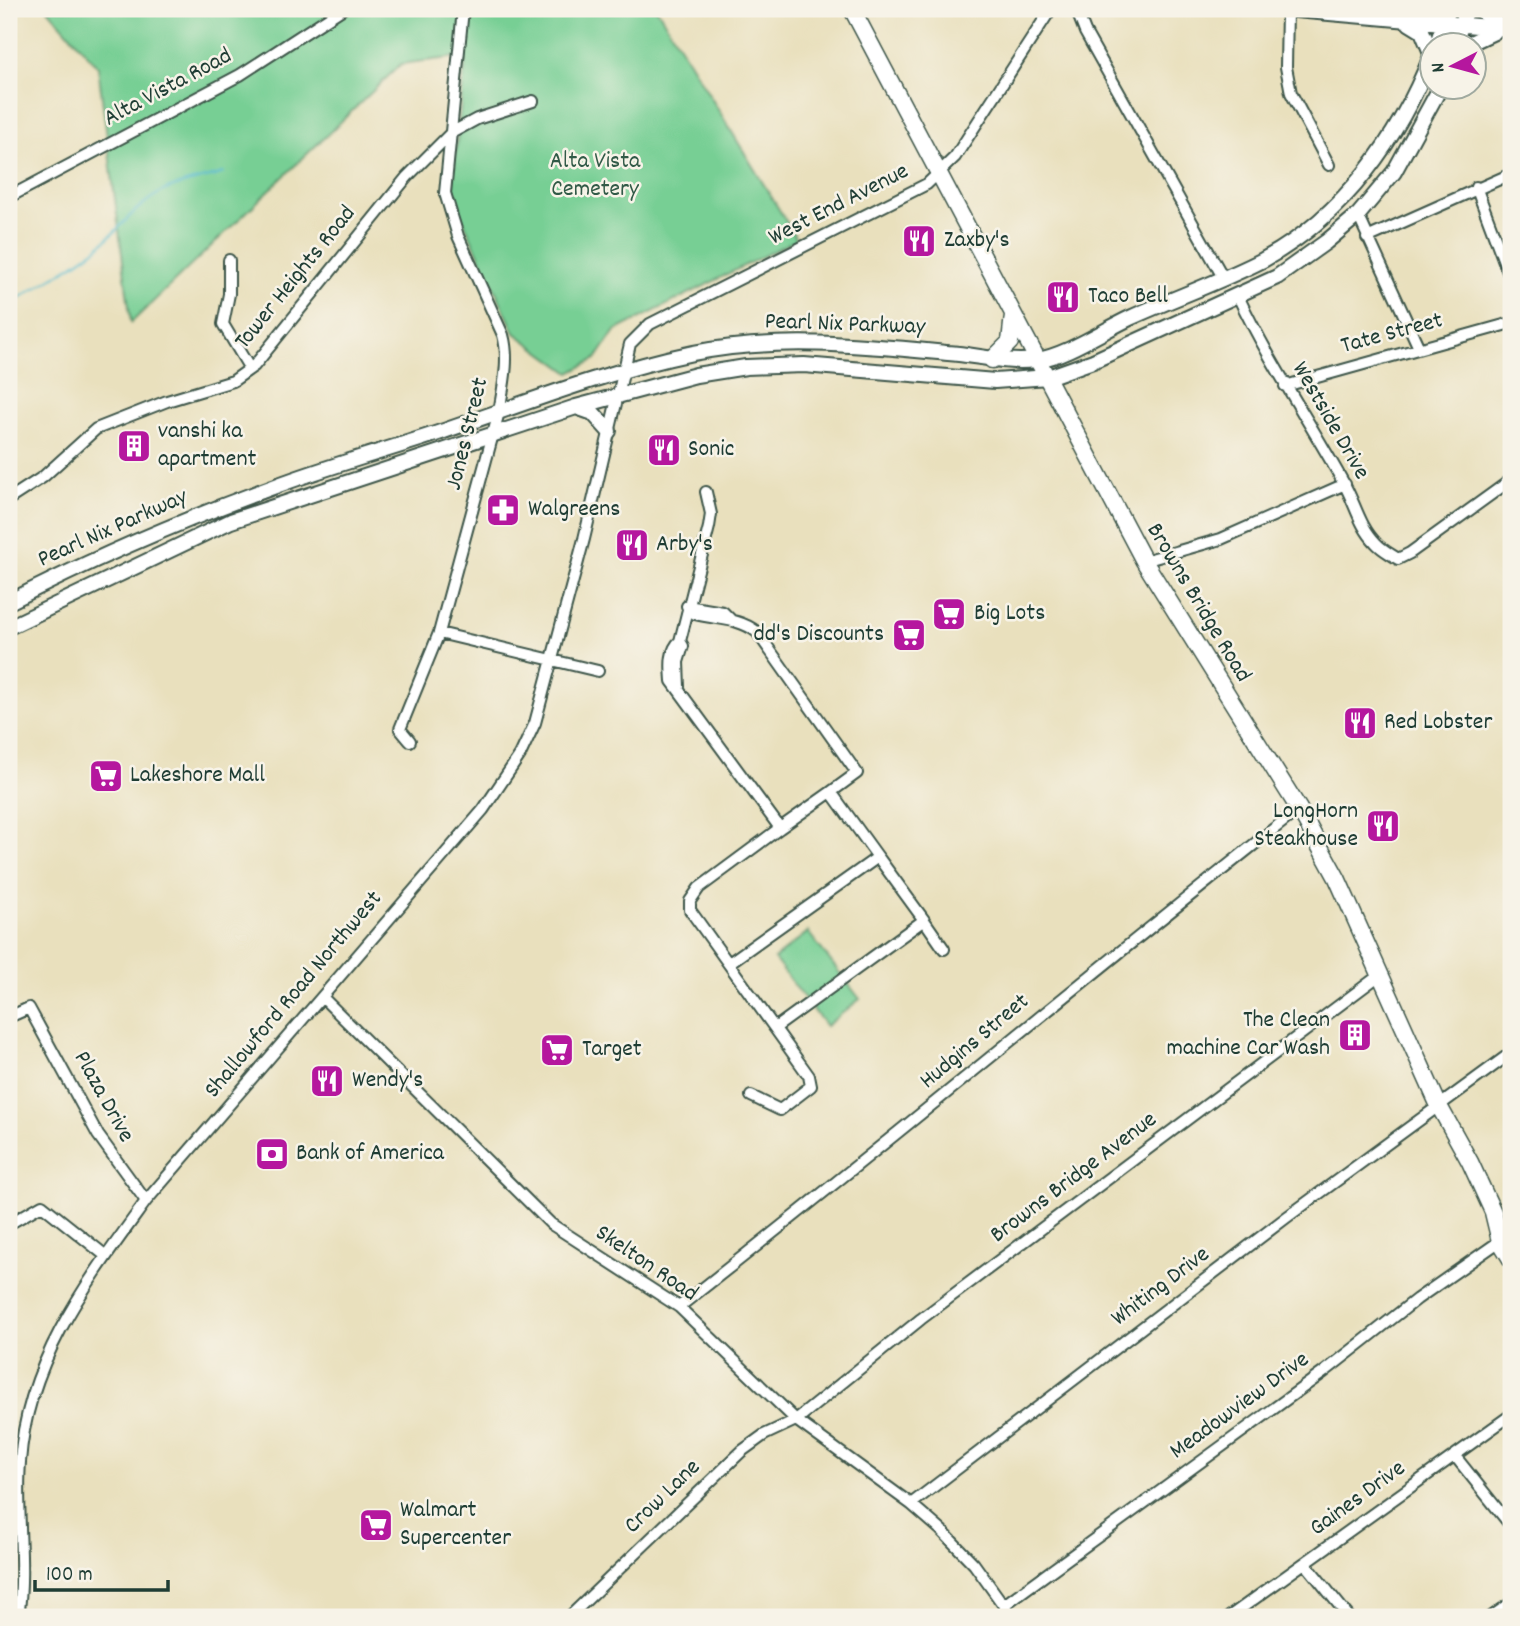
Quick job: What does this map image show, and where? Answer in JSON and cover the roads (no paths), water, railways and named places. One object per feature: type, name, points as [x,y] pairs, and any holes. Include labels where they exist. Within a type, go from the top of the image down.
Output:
[{"type":"main road","name":"Browns Bridge Road","points":[[852,9],[1144,561],[1299,809],[1337,878],[1438,1106],[1470,1162],[1506,1237],[1511,1259]]},
{"type":"main road","points":[[1286,9],[1460,27],[1507,29]]},
{"type":"main road","points":[[1405,20],[1437,9]]},
{"type":"main road","points":[[1441,32],[1449,9]]},
{"type":"main road","points":[[1458,32],[1467,9]]},
{"type":"main road","points":[[1479,9],[1507,29]]},
{"type":"main road","points":[[1405,20],[1423,32]]},
{"type":"main road","points":[[1488,35],[1507,29]]},
{"type":"main road","name":"Pearl Nix Parkway","points":[[9,602],[189,519],[276,485],[623,371],[691,354],[743,345],[803,343],[952,353],[992,360],[1040,360],[1224,279],[1290,243],[1342,200],[1376,159],[1399,124],[1418,84]]},
{"type":"main road","name":"Pearl Nix Parkway","points":[[9,627],[231,521],[576,407],[696,375],[757,366],[804,365],[995,381],[1048,377],[1093,360],[1277,277],[1303,261],[1358,215],[1407,152],[1433,102]]},
{"type":"main road","points":[[992,360],[1010,342],[1013,315]]},
{"type":"main road","points":[[576,407],[593,413],[609,431]]},
{"type":"street","name":"Alta Vista Road","points":[[9,197],[240,75],[342,9]]},
{"type":"street","name":"Jones Street","points":[[410,741],[400,729],[439,634],[499,412],[507,347],[449,213],[445,171],[463,9]]},
{"type":"street","name":"West End Avenue","points":[[618,395],[630,344],[650,324],[927,184],[955,157],[1051,9]]},
{"type":"street","points":[[1076,9],[1085,32],[1224,279]]},
{"type":"street","points":[[1286,9],[1286,67],[1291,93],[1329,165]]},
{"type":"street","name":"Tower Heights Road","points":[[9,499],[43,477],[96,429],[167,401],[233,381],[250,369],[407,177],[451,133],[477,119],[533,102]]},
{"type":"street","points":[[1367,238],[1476,187],[1511,174]]},
{"type":"street","points":[[1476,187],[1511,280]]},
{"type":"street","points":[[1358,215],[1419,348]]},
{"type":"street","points":[[229,260],[229,294],[223,324],[250,369]]},
{"type":"street","name":"Westside Drive","points":[[1237,294],[1285,386],[1345,484],[1360,520],[1376,543],[1398,559],[1511,480]]},
{"type":"street","name":"Tate Street","points":[[1285,386],[1511,323]]},
{"type":"street","name":"Shallowford Road Northwest","points":[[18,1617],[21,1569],[20,1464],[31,1395],[54,1338],[106,1256],[146,1201],[503,782],[535,723],[618,395]]},
{"type":"street","points":[[1144,561],[1221,539],[1345,484]]},
{"type":"street","points":[[706,492],[711,514],[709,527],[680,641],[676,644],[672,681],[780,828]]},
{"type":"street","points":[[689,606],[695,614],[710,613],[746,624],[757,632],[858,773],[699,888],[690,901],[690,910],[809,1076],[811,1086],[780,1110],[751,1096]]},
{"type":"street","points":[[439,634],[598,671]]},
{"type":"street","points":[[831,792],[944,949]]},
{"type":"street","name":"Hudgins Street","points":[[679,1307],[867,1159],[1068,991],[1299,809]]},
{"type":"street","points":[[729,963],[878,857]]},
{"type":"street","points":[[775,1028],[924,920]]},
{"type":"street","name":"Browns Bridge Avenue","points":[[796,1420],[921,1319],[1381,974]]},
{"type":"street","name":"Skelton Road","points":[[322,997],[551,1224],[679,1307],[796,1420],[911,1504],[974,1564],[1012,1617]]},
{"type":"street","name":"Plaza Drive","points":[[9,1017],[29,1008],[98,1135],[146,1201]]},
{"type":"street","name":"Whiting Drive","points":[[911,1504],[1025,1414],[1511,1053]]},
{"type":"street","points":[[9,1224],[42,1205],[106,1256]]},
{"type":"street","name":"Meadowview Drive","points":[[1004,1605],[1324,1372],[1417,1299],[1506,1237]]},
{"type":"street","name":"Gaines Drive","points":[[1229,1617],[1511,1415]]},
{"type":"street","name":"Crow Lane","points":[[569,1617],[742,1451],[773,1430],[796,1420]]},
{"type":"street","points":[[1455,1456],[1511,1526]]},
{"type":"street","points":[[1305,1563],[1349,1617]]},
{"type":"street","points":[[9,1564],[21,1569]]},
{"type":"street","points":[[1491,1617],[1511,1603]]},
{"type":"waterway","points":[[9,304],[96,249],[151,198],[176,186],[223,173]]},
{"type":"place","name":"Zaxby's","points":[[919,241]]},
{"type":"place","name":"Taco Bell","points":[[1063,297]]},
{"type":"place","name":"vanshi ka apartment","points":[[134,446]]},
{"type":"place","name":"Sonic","points":[[664,450]]},
{"type":"place","name":"Walgreens","points":[[503,510]]},
{"type":"place","name":"Arby's","points":[[632,545]]},
{"type":"place","name":"Big Lots","points":[[949,614]]},
{"type":"place","name":"dd's Discounts","points":[[909,635]]},
{"type":"place","name":"Red Lobster","points":[[1360,723]]},
{"type":"place","name":"Lakeshore Mall","points":[[106,776]]},
{"type":"place","name":"LongHorn Steakhouse","points":[[1383,826]]},
{"type":"place","name":"The Clean machine Car Wash","points":[[1355,1035]]},
{"type":"place","name":"Target","points":[[557,1050]]},
{"type":"place","name":"Wendy's","points":[[327,1081]]},
{"type":"place","name":"Bank of America","points":[[272,1154]]},
{"type":"place","name":"Walmart Supercenter","points":[[376,1525]]},
{"type":"park label","name":"Alta Vista Cemetery","points":[[595,176]]}]
